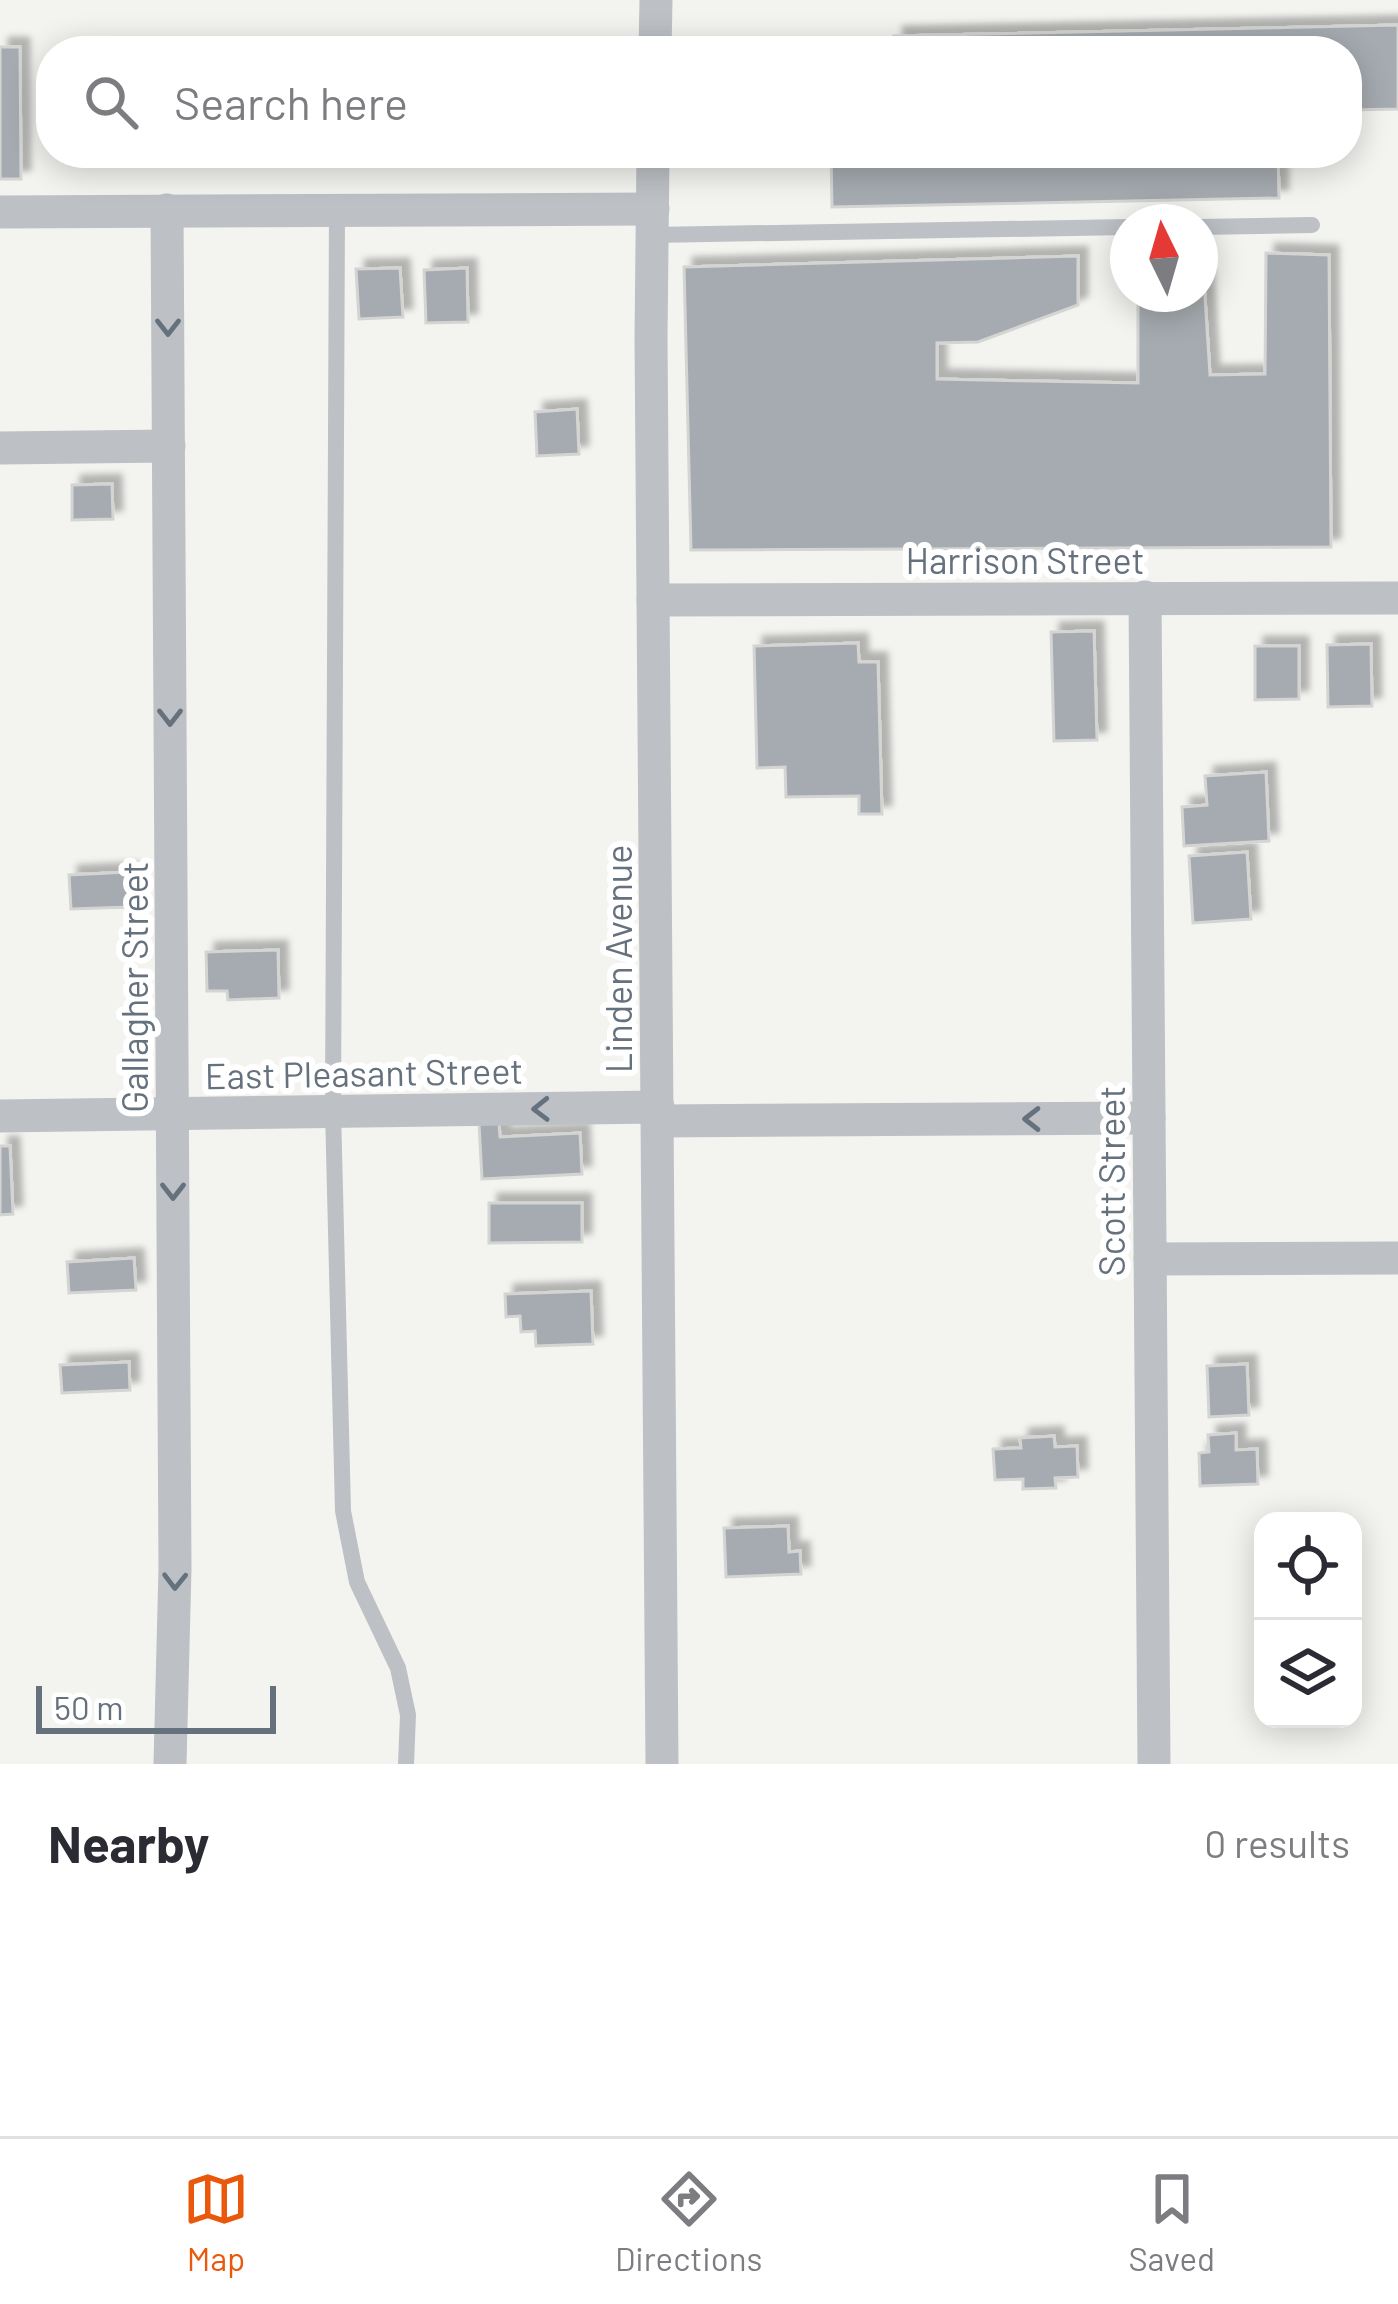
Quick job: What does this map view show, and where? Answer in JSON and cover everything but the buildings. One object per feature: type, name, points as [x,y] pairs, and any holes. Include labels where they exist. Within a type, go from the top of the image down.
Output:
[{"type":"street","points":[[655,36],[656,0]]},
{"type":"street","name":"Linden Avenue","points":[[653,168],[662,1764]]},
{"type":"street","name":"Gallagher Street","points":[[167,210],[175,1568],[170,1764]]},
{"type":"street","points":[[0,212],[337,210],[653,222]]},
{"type":"street","points":[[0,448],[169,446]]},
{"type":"street","name":"Scott Street","points":[[1145,597],[1154,1764]]},
{"type":"street","name":"Harrison Street","points":[[653,600],[1398,598]]},
{"type":"street","name":"East Pleasant Street","points":[[0,1116],[333,1112],[1149,1118]]},
{"type":"street","points":[[1150,1259],[1398,1258]]},
{"type":"lane","points":[[337,210],[333,1112],[343,1511],[357,1582],[398,1668],[408,1715],[406,1764]]},
{"type":"lane","points":[[653,222],[1110,227]]},
{"type":"lane","points":[[1218,227],[1312,225]]}]
